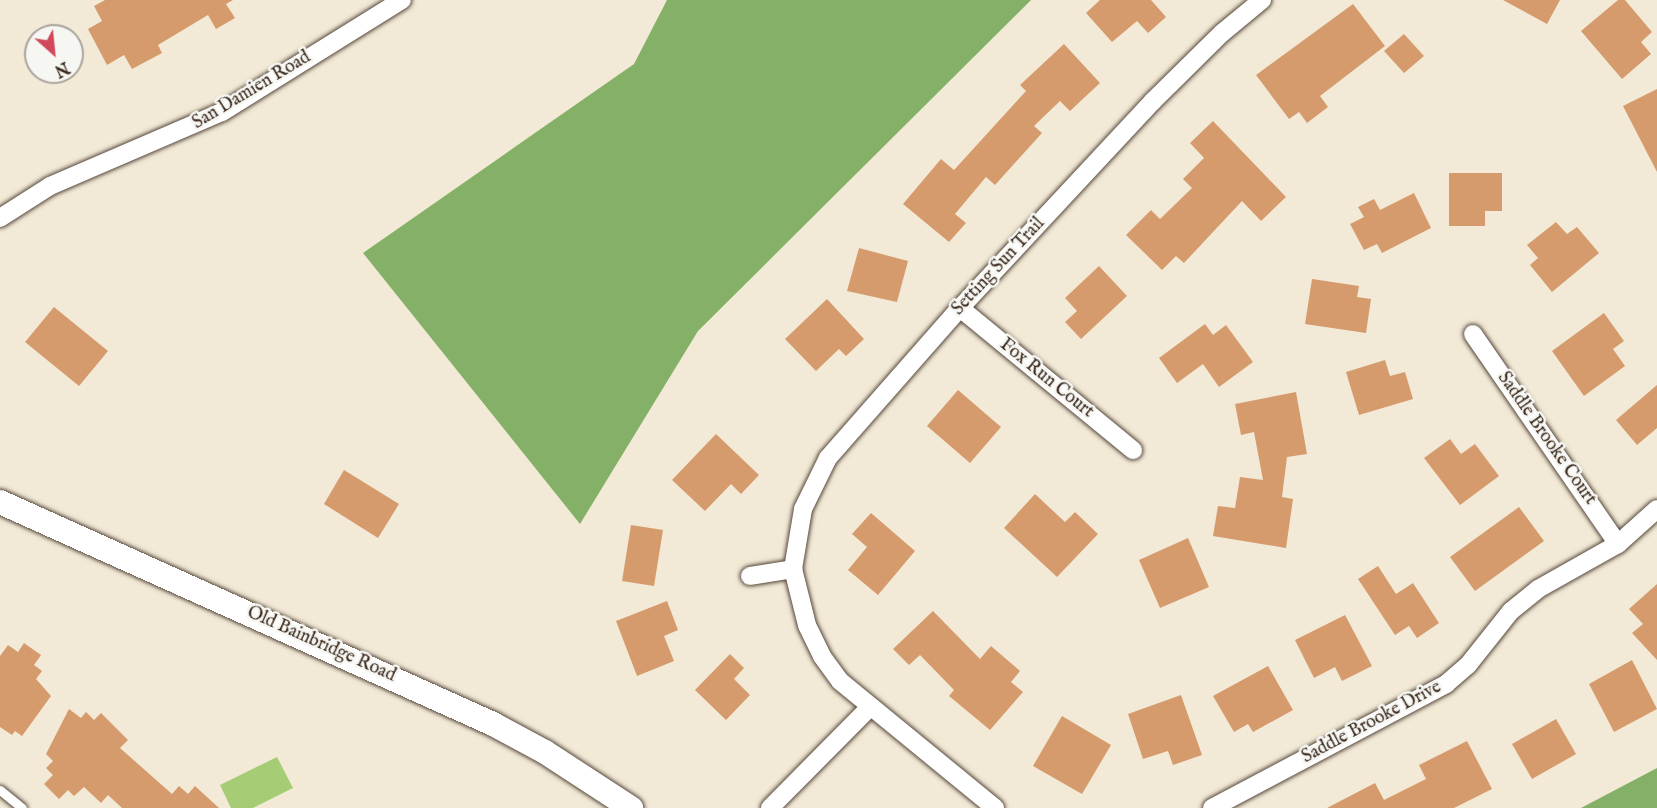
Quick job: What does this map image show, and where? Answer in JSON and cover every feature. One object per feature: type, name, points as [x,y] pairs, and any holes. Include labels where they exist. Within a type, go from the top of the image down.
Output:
[{"type":"main road","name":"Old Bainbridge Road","points":[[0,502],[493,724],[563,763],[631,808]]},
{"type":"street","name":"San Damien Road","points":[[0,218],[50,186],[222,112],[402,0]]},
{"type":"street","name":"Setting Sun Trail","points":[[870,707],[840,681],[822,656],[807,625],[793,569],[802,509],[828,458],[960,308],[1152,102],[1222,33],[1262,0]]},
{"type":"street","name":"Fox Run Court","points":[[960,308],[1133,450]]},
{"type":"street","name":"Saddle Brooke Court","points":[[1473,334],[1618,544]]},
{"type":"street","name":"Saddle Brooke Drive","points":[[1212,808],[1446,684],[1468,665],[1511,611],[1538,589],[1618,544],[1657,509]]},
{"type":"street","points":[[750,576],[793,569]]},
{"type":"street","points":[[770,808],[870,707],[995,808]]},
{"type":"lane","points":[[0,790],[22,808]]},
{"type":"green space","points":[[667,0],[1031,0],[698,331],[580,524],[363,253],[634,64]]},
{"type":"green space","points":[[277,757],[293,788],[253,808],[231,808],[220,785]]},
{"type":"green space","points":[[1657,768],[1657,808],[1581,808]]},
{"type":"building","points":[[105,0],[233,0],[226,4],[235,18],[216,29],[208,15],[158,45],[162,53],[132,69],[124,55],[107,65],[88,29],[102,21],[94,6]]},
{"type":"building","points":[[1100,0],[1151,0],[1166,17],[1148,33],[1137,21],[1112,42],[1086,13]]},
{"type":"building","points":[[1503,0],[1560,0],[1547,24]]},
{"type":"building","points":[[1618,0],[1625,0],[1652,32],[1641,42],[1651,54],[1622,79],[1581,31]]},
{"type":"building","points":[[1353,4],[1385,46],[1320,96],[1328,107],[1307,123],[1299,112],[1289,119],[1256,75]]},
{"type":"building","points":[[1404,34],[1424,56],[1404,73],[1384,51]]},
{"type":"building","points":[[1064,44],[1100,83],[1070,111],[1060,101],[1034,126],[1042,133],[995,185],[986,177],[955,214],[966,223],[949,242],[903,204],[941,159],[954,170],[1026,91],[1020,85]]},
{"type":"building","points":[[1657,89],[1657,172],[1623,106]]},
{"type":"building","points":[[1213,121],[1286,197],[1261,221],[1242,201],[1184,263],[1176,256],[1162,270],[1126,235],[1151,210],[1160,219],[1192,188],[1183,179],[1204,158],[1190,143]]},
{"type":"building","points":[[1449,173],[1502,173],[1502,211],[1485,211],[1485,226],[1449,226]]},
{"type":"building","points":[[1414,193],[1431,228],[1382,253],[1377,244],[1364,250],[1350,224],[1364,217],[1358,207],[1374,199],[1380,210]]},
{"type":"building","points":[[1556,222],[1567,234],[1577,227],[1599,253],[1552,292],[1530,265],[1538,258],[1527,245]]},
{"type":"building","points":[[859,248],[908,261],[897,302],[847,291]]},
{"type":"building","points":[[1099,266],[1127,296],[1081,339],[1065,322],[1077,311],[1065,298]]},
{"type":"building","points":[[1312,279],[1359,286],[1357,297],[1371,299],[1366,333],[1305,324]]},
{"type":"building","points":[[827,299],[864,339],[846,356],[839,349],[816,371],[785,339]]},
{"type":"building","points":[[54,307],[108,351],[79,386],[25,342]]},
{"type":"building","points":[[1604,313],[1624,341],[1613,349],[1625,366],[1584,396],[1552,351]]},
{"type":"building","points":[[1205,324],[1213,335],[1226,325],[1253,362],[1219,387],[1203,364],[1177,383],[1159,358]]},
{"type":"building","points":[[1385,360],[1390,376],[1405,372],[1413,399],[1359,415],[1346,372]]},
{"type":"building","points":[[1657,385],[1657,428],[1637,445],[1616,420]]},
{"type":"building","points":[[958,390],[1001,427],[970,463],[927,426]]},
{"type":"building","points":[[1296,392],[1307,454],[1287,457],[1282,497],[1293,499],[1286,548],[1213,536],[1218,506],[1235,508],[1240,477],[1263,480],[1254,432],[1241,435],[1235,404]]},
{"type":"building","points":[[716,434],[759,475],[741,494],[731,484],[705,511],[672,480]]},
{"type":"building","points":[[1450,439],[1461,454],[1475,444],[1499,476],[1460,505],[1424,458]]},
{"type":"building","points":[[344,470],[399,504],[378,538],[324,504]]},
{"type":"building","points":[[1035,494],[1065,522],[1075,512],[1098,534],[1057,577],[1004,528]]},
{"type":"building","points":[[1519,507],[1544,541],[1475,591],[1450,557]]},
{"type":"building","points":[[871,513],[915,551],[878,595],[848,570],[867,547],[852,534]]},
{"type":"building","points":[[631,525],[663,530],[654,586],[622,581]]},
{"type":"building","points":[[1188,538],[1209,587],[1160,608],[1139,560]]},
{"type":"building","points":[[1378,566],[1396,594],[1413,583],[1439,623],[1417,638],[1409,626],[1395,635],[1358,579]]},
{"type":"building","points":[[1657,584],[1657,660],[1632,633],[1643,624],[1629,609]]},
{"type":"building","points":[[667,601],[678,630],[664,636],[674,661],[637,676],[616,621]]},
{"type":"building","points":[[933,611],[980,659],[991,646],[1020,671],[1011,682],[1023,692],[990,730],[949,696],[954,690],[920,655],[909,665],[893,649]]},
{"type":"building","points":[[1345,615],[1372,666],[1342,681],[1335,667],[1314,678],[1295,640]]},
{"type":"building","points":[[24,643],[41,655],[34,665],[42,671],[36,679],[51,696],[22,736],[15,731],[12,735],[0,727],[0,656],[8,645],[18,652]]},
{"type":"building","points":[[730,654],[744,668],[734,679],[750,695],[726,720],[695,690]]},
{"type":"building","points":[[1632,660],[1657,709],[1614,732],[1589,684]]},
{"type":"building","points":[[1268,666],[1293,710],[1253,732],[1248,724],[1234,732],[1213,696]]},
{"type":"building","points":[[1181,695],[1202,755],[1173,765],[1168,751],[1143,759],[1128,714]]},
{"type":"building","points":[[69,709],[81,718],[86,712],[94,720],[101,713],[128,740],[120,748],[172,794],[179,786],[188,794],[195,786],[219,808],[122,808],[108,795],[101,803],[84,787],[74,796],[68,790],[59,799],[44,784],[53,775],[46,768],[53,761],[46,754]]},
{"type":"building","points":[[1062,716],[1111,745],[1082,794],[1033,766]]},
{"type":"building","points":[[1556,719],[1576,754],[1532,779],[1512,744]]},
{"type":"building","points":[[1467,741],[1492,789],[1454,808],[1327,808],[1375,783],[1384,800],[1426,779],[1419,765]]}]
